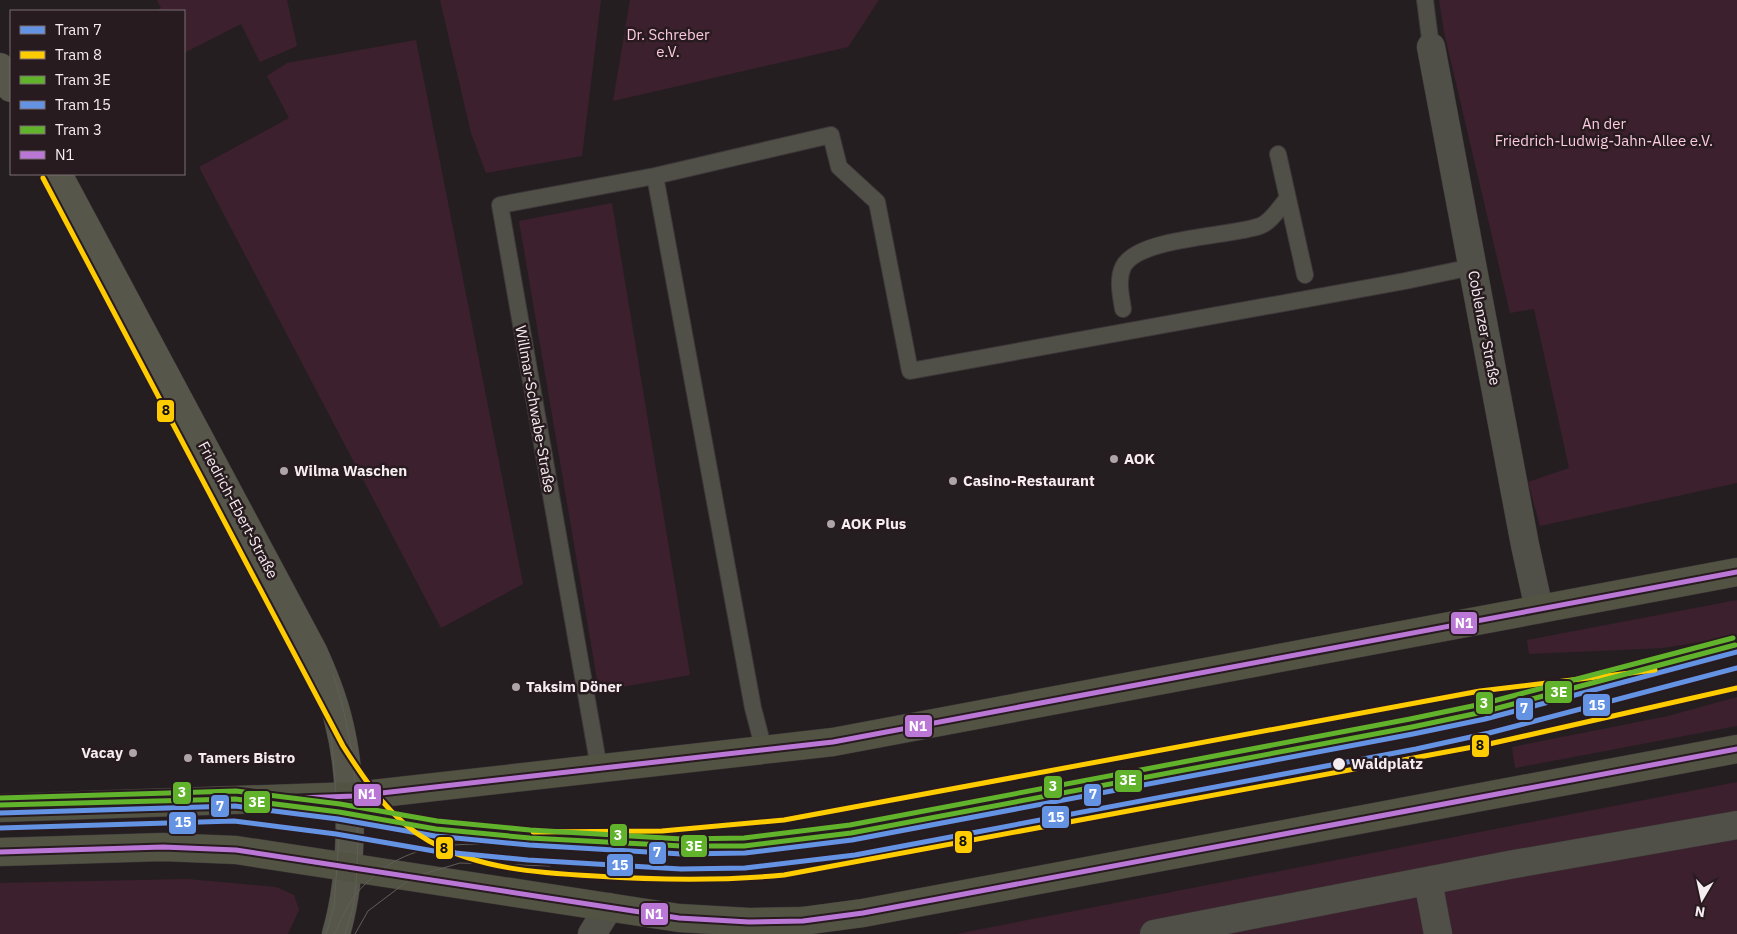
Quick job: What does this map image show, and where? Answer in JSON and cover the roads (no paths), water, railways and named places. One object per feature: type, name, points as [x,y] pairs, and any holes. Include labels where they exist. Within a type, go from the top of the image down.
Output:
[{"type":"main road","points":[[0,67],[10,86]]},
{"type":"main road","name":"Friedrich-Ebert-Straße","points":[[59,175],[313,651],[327,683],[338,720],[348,796],[348,867],[343,907],[336,934]]},
{"type":"main road","points":[[0,808],[348,796],[856,738],[1737,572]]},
{"type":"main road","points":[[0,852],[163,847],[236,850],[679,918],[749,922],[803,921],[863,913],[1737,749]]},
{"type":"street","name":"Coblenzer Straße","points":[[1431,47],[1525,545],[1539,609]]},
{"type":"street","points":[[1154,934],[1737,824]]},
{"type":"street","points":[[1428,881],[1438,934]]},
{"type":"street","points":[[592,934],[609,907]]},
{"type":"lane","points":[[1425,0],[1431,47]]},
{"type":"lane","name":"Willmar-Schwabe-Straße","points":[[599,768],[500,205],[655,176],[831,135],[839,167],[876,202],[910,371],[1405,281],[1472,267]]},
{"type":"lane","points":[[1278,154],[1305,275]]},
{"type":"lane","points":[[655,176],[753,708],[764,750]]},
{"type":"lane","points":[[1123,309],[1119,286],[1123,267],[1137,253],[1161,245],[1262,226],[1287,199]]},
{"type":"tram line","name":"8","points":[[43,178],[343,746],[380,799],[403,822],[429,841],[468,858],[509,868],[574,875],[666,879],[713,879],[784,875],[1489,744],[1737,688]]},
{"type":"tram line","name":"3","points":[[0,798],[236,791],[340,804],[437,821],[530,830],[682,839],[744,838],[850,825],[1410,719],[1482,704],[1733,638]]},
{"type":"tram line","name":"3E","points":[[0,805],[235,799],[339,812],[436,829],[530,838],[682,846],[744,846],[851,833],[1412,727],[1483,712],[1735,645]]},
{"type":"tram line","name":"7","points":[[0,813],[235,806],[338,819],[435,836],[529,845],[682,854],[745,853],[852,840],[1413,734],[1485,719],[1737,652]]},
{"type":"tram line","name":"15","points":[[0,828],[234,821],[336,834],[434,851],[528,860],[681,869],[745,868],[855,855],[1416,749],[1489,733],[1737,668]]},
{"type":"tram line","name":"8","points":[[533,832],[662,831],[784,820],[1480,691],[1655,670]]},
{"type":"tram line","points":[[333,674],[341,700],[352,754],[357,810],[358,838],[355,893],[345,934]]},
{"type":"tram line","points":[[316,682],[328,715],[332,742],[339,838],[334,907],[326,934]]},
{"type":"tram line","points":[[334,934],[356,894],[375,875],[394,862],[414,853],[435,847],[480,844],[529,845]]},
{"type":"tram line","points":[[355,934],[368,911],[413,877],[460,863],[550,866]]},
{"type":"place","name":"AOK","points":[[1114,459]]},
{"type":"place","name":"Wilma Waschen","points":[[284,471]]},
{"type":"place","name":"Casino-Restaurant","points":[[953,481]]},
{"type":"place","name":"AOK Plus","points":[[831,524]]},
{"type":"place","name":"Taksim Döner","points":[[516,687]]},
{"type":"place","name":"Vacay","points":[[133,753]]},
{"type":"place","name":"Tamers Bistro","points":[[188,758]]},
{"type":"place","name":"Waldplatz","points":[[1339,764]]},
{"type":"park label","name":"Dr. Schreber e.V.","points":[[668,44]]},
{"type":"park label","name":"An der Friedrich-Ludwig-Jahn-Allee e.V.","points":[[1604,132]]}]
